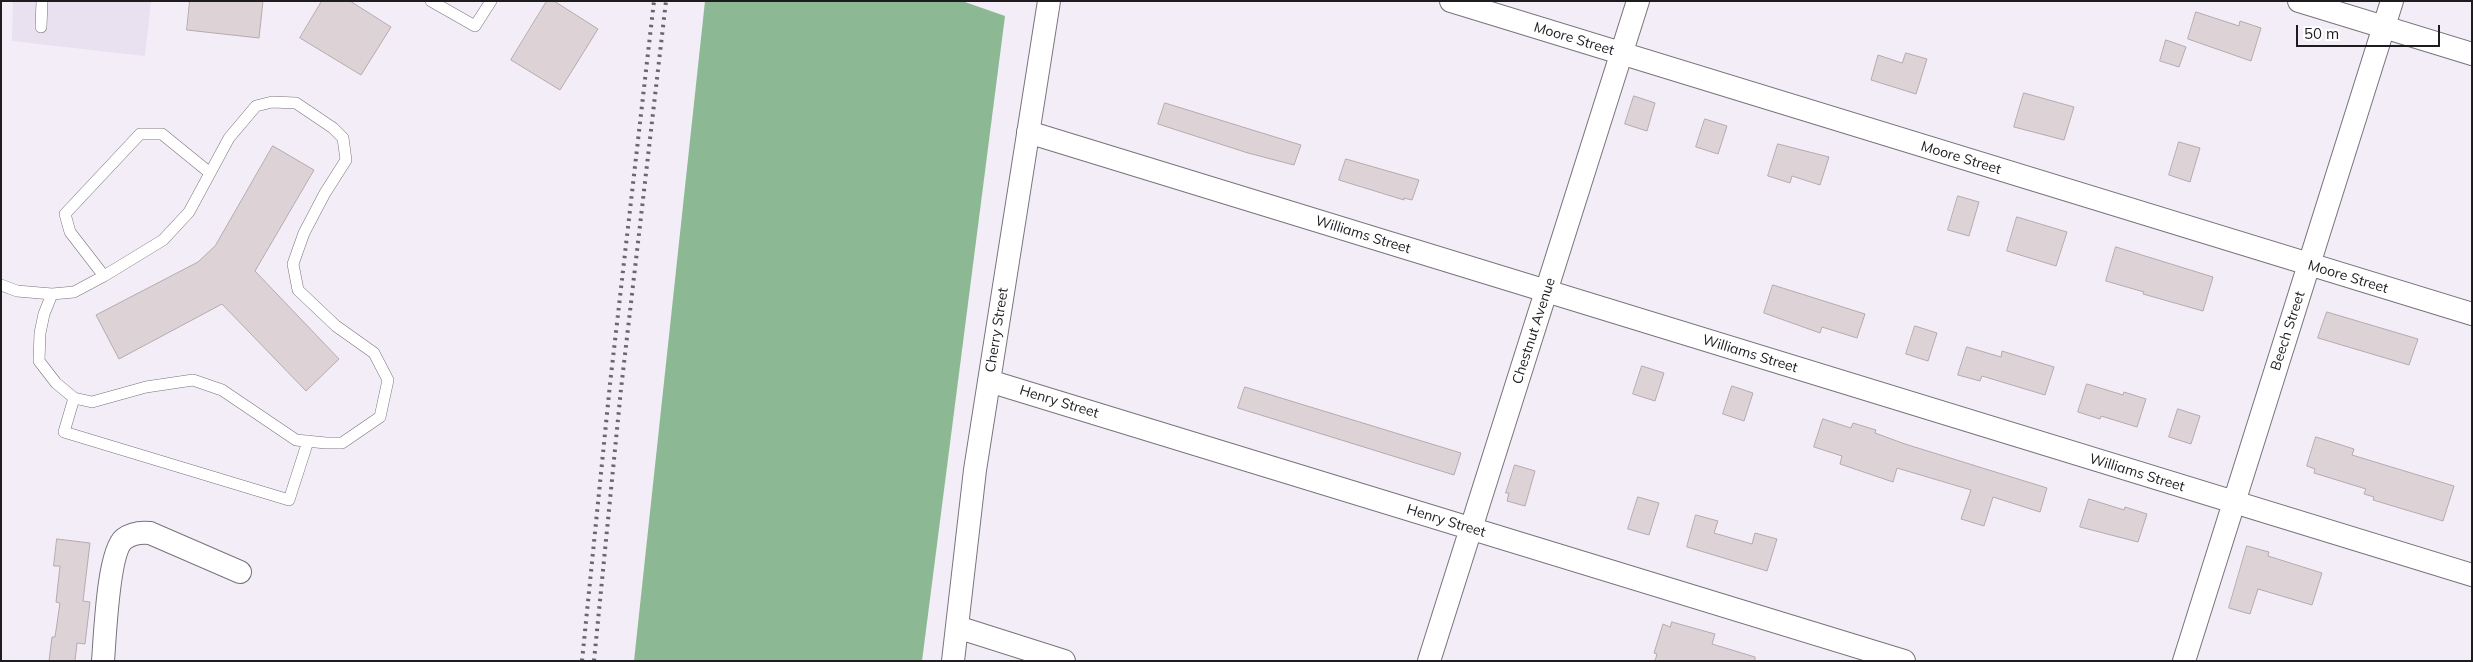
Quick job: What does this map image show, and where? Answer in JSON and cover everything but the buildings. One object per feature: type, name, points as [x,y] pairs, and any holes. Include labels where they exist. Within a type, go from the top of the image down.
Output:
[{"type":"street","name":"Cherry Street","points":[[953,661],[975,470],[1049,1]]},
{"type":"street","name":"Moore Street","points":[[1451,1],[2472,314]]},
{"type":"street","name":"Chestnut Avenue","points":[[1429,661],[1638,1]]},
{"type":"street","points":[[2299,1],[2472,54]]},
{"type":"street","name":"Beech Street","points":[[2184,661],[2392,1]]},
{"type":"street","name":"Williams Street","points":[[1028,132],[2472,575]]},
{"type":"street","name":"Henry Street","points":[[989,381],[1904,661]]},
{"type":"street","points":[[103,661],[114,557],[124,539],[139,532],[150,533],[240,572]]},
{"type":"street","points":[[957,627],[1064,661]]},
{"type":"lane","points":[[40,27],[42,1]]},
{"type":"lane","points":[[431,1],[476,26],[490,1]]},
{"type":"lane","points":[[1,285],[17,291],[52,294],[74,292],[163,240],[190,212],[229,138],[256,106],[272,102],[296,103],[334,128],[343,138],[346,160],[313,217],[293,264],[298,290],[336,326],[374,353],[388,380],[380,418],[342,443],[308,441],[296,440],[222,390],[193,380],[146,387],[92,402],[74,398],[56,383],[39,361],[40,333],[44,314],[52,294]]},
{"type":"lane","points":[[104,276],[70,232],[65,214],[140,134],[162,134],[210,173]]},
{"type":"lane","points":[[74,398],[64,432],[289,500],[308,441]]},
{"type":"shaded area","points":[[13,1],[151,1],[145,56],[12,41]]},
{"type":"green space","points":[[705,1],[962,1],[1005,16],[922,661],[634,661]]},
{"type":"railway","points":[[582,661],[610,384],[654,1]]},
{"type":"railway","points":[[594,661],[621,389],[666,1]]}]
